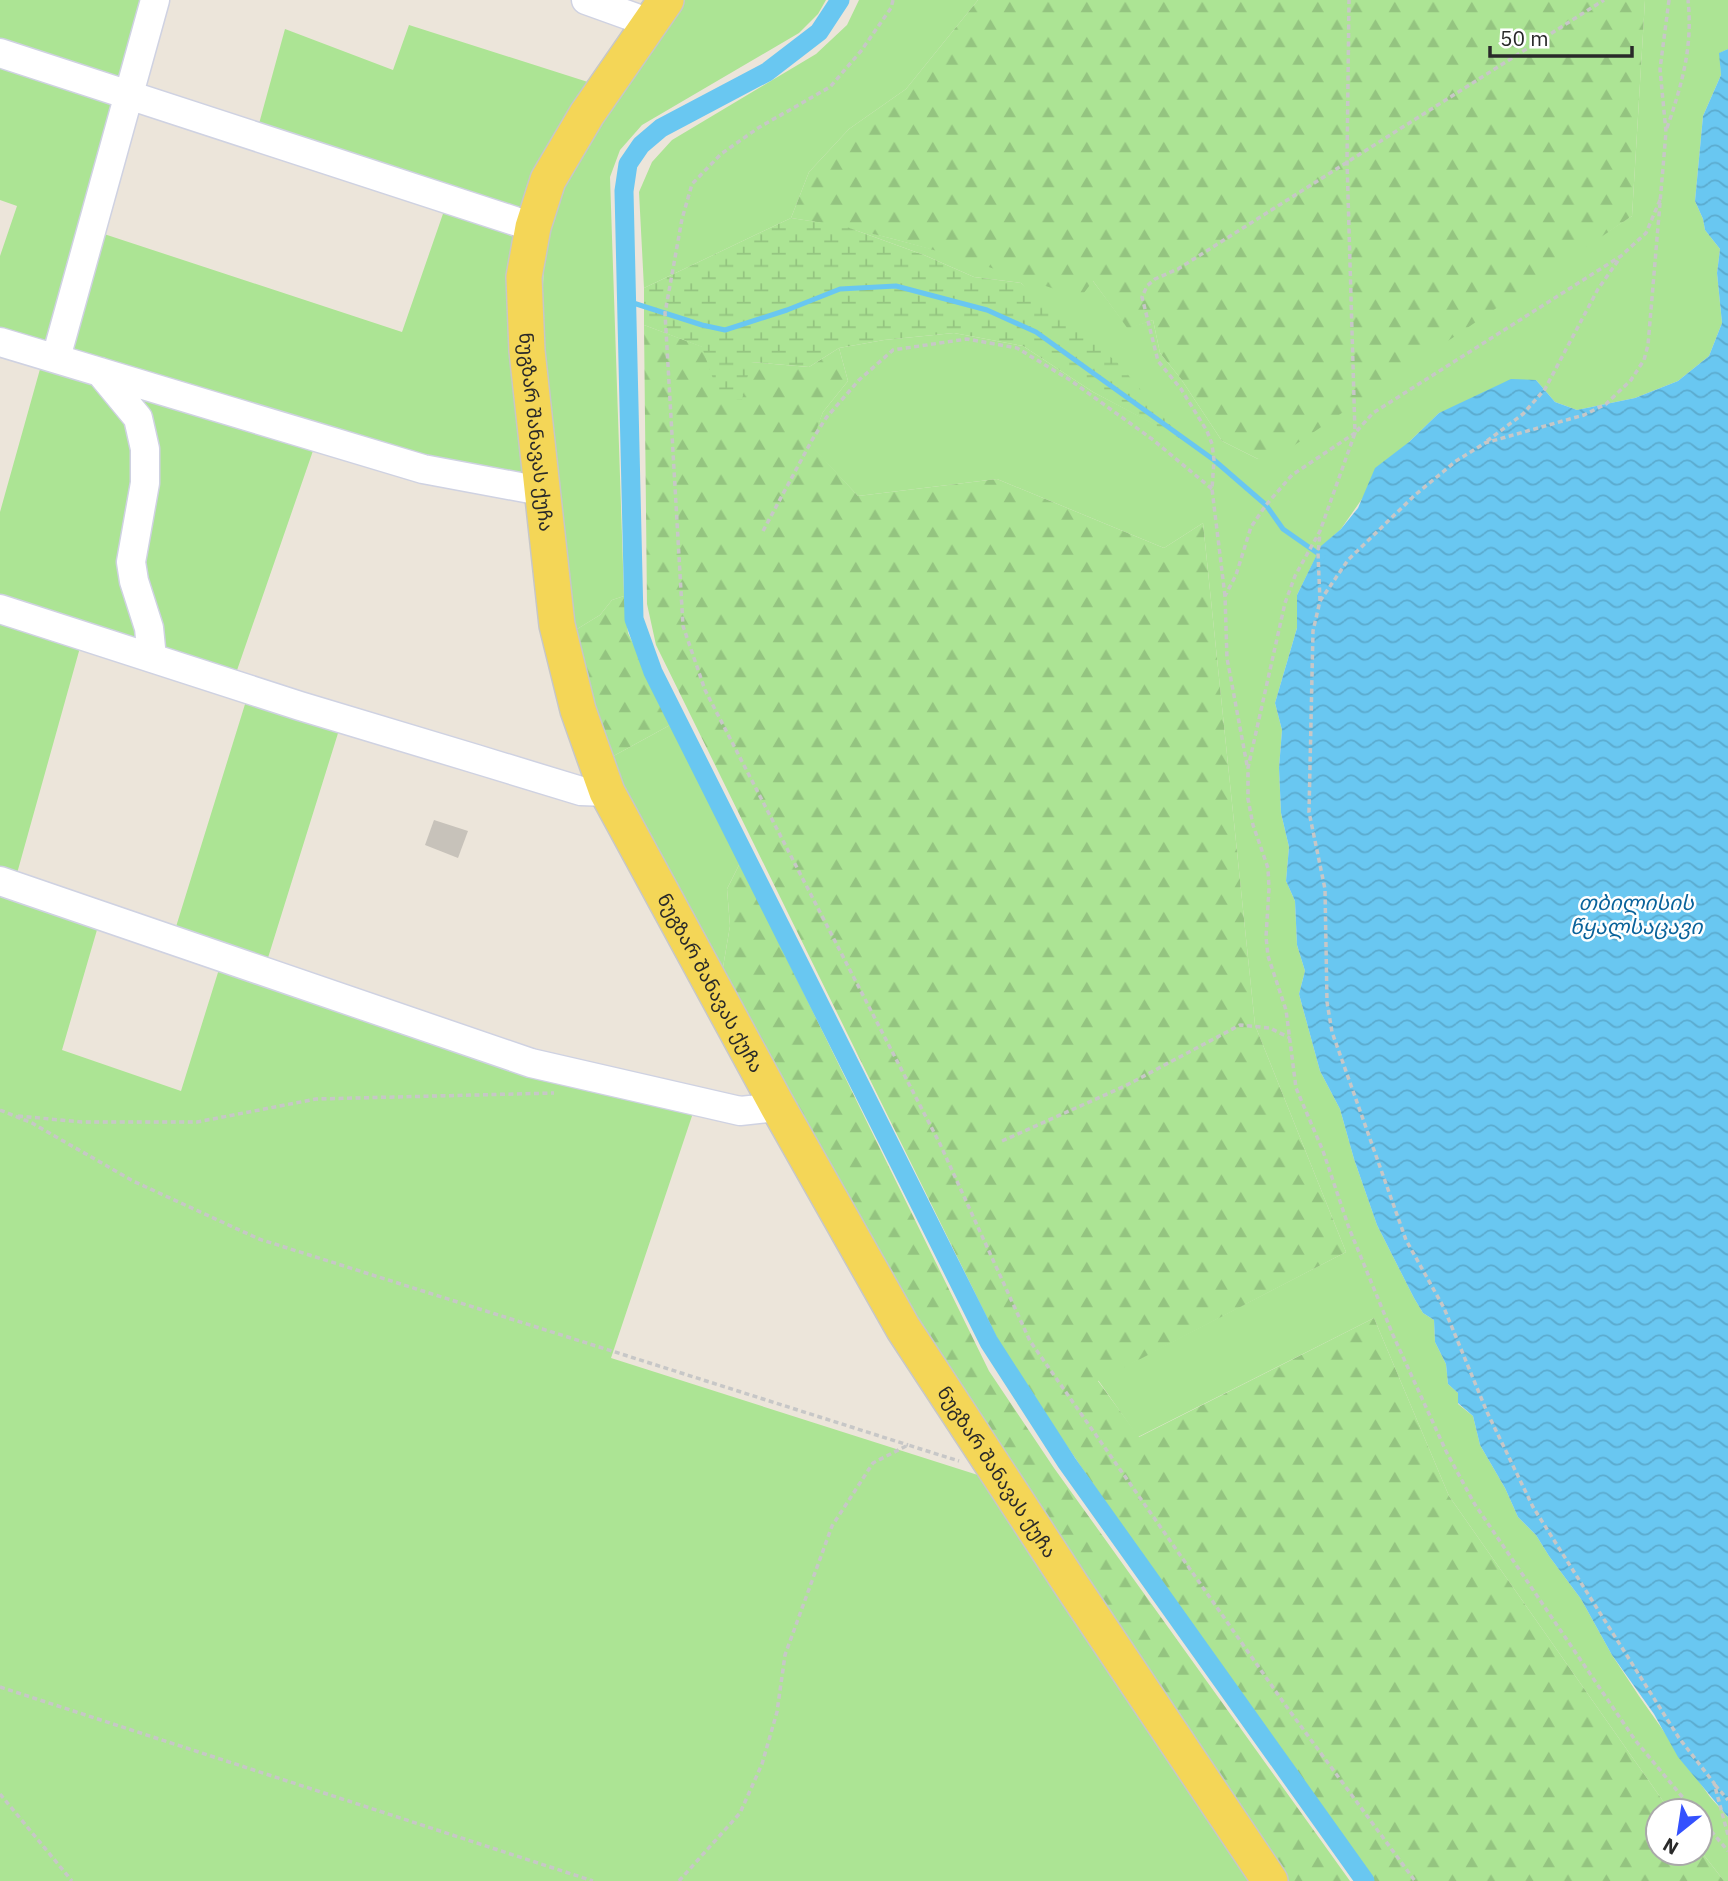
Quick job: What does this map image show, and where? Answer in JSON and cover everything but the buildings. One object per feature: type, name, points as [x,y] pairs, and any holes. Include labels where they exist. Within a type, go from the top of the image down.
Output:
[{"type":"main road","name":"ნუგზარ შანავას ქუჩა","points":[[658,11],[566,146],[548,180],[533,227],[524,277],[541,491],[557,625],[578,710],[607,792],[778,1108],[903,1328],[1270,1881]]},
{"type":"street","points":[[56,358],[155,0]]},
{"type":"street","points":[[586,0],[658,11]]},
{"type":"street","points":[[0,53],[533,227]]},
{"type":"street","points":[[0,342],[424,469],[541,491]]},
{"type":"street","points":[[100,372],[138,418],[145,449],[145,483],[131,562],[134,581],[149,628],[152,658]]},
{"type":"street","points":[[0,609],[300,706],[554,783],[581,791],[607,792]]},
{"type":"street","points":[[0,881],[531,1063],[740,1111],[778,1108]]},
{"type":"path","points":[[893,0],[891,8],[861,51],[830,86],[721,153],[692,184],[681,219],[665,313],[683,626],[705,690],[940,1144],[1030,1342],[1279,1695],[1415,1881]]},
{"type":"path","points":[[1248,768],[1285,603],[1295,576],[1320,531],[1355,433],[1347,161],[1349,0]]},
{"type":"path","points":[[1604,0],[1178,269],[1156,279],[1147,286],[1142,296],[1158,361],[1181,389],[1212,444],[1212,489],[1225,596],[1227,657],[1248,768],[1248,799],[1253,825],[1268,868],[1268,956],[1286,1010],[1296,1088],[1323,1151],[1349,1228],[1393,1335],[1446,1451],[1494,1535],[1557,1628],[1634,1740],[1682,1797]]},
{"type":"path","points":[[1666,132],[1660,69],[1669,0]]},
{"type":"path","points":[[1485,443],[1584,415],[1606,404],[1631,380],[1644,360],[1648,345],[1666,132],[1681,88],[1689,53],[1688,0]]},
{"type":"path","points":[[1225,596],[1236,575],[1251,527],[1292,475],[1355,433],[1373,413],[1621,256],[1646,233],[1661,198]]},
{"type":"path","points":[[1320,601],[1348,560],[1415,495],[1455,461],[1485,443],[1523,414],[1545,389],[1598,289],[1621,256]]},
{"type":"path","points":[[763,531],[826,418],[859,380],[893,351],[967,339],[1017,348],[1070,380],[1152,439],[1212,489]]},
{"type":"path","points":[[1320,531],[1320,601],[1313,631],[1308,812],[1325,888],[1327,1002],[1332,1032],[1406,1240],[1444,1308],[1487,1412],[1533,1507],[1679,1738],[1728,1800]]},
{"type":"path","points":[[1002,1141],[1125,1086],[1240,1025],[1270,1028],[1290,1038]]},
{"type":"path","points":[[13,1115],[82,1122],[197,1122],[316,1099],[555,1093]]},
{"type":"path","points":[[0,1110],[32,1123],[133,1181],[259,1239],[960,1461]]},
{"type":"path","points":[[679,1881],[740,1814],[762,1764],[777,1712],[785,1655],[832,1527],[873,1463],[908,1445]]},
{"type":"path","points":[[0,1687],[593,1881]]},
{"type":"path","points":[[1714,1783],[1728,1835]]},
{"type":"path","points":[[0,1794],[72,1881]]},
{"type":"path","points":[[1714,1834],[1728,1851]]},
{"type":"green space","points":[[0,0],[148,0],[124,87],[0,48]]},
{"type":"green space","points":[[682,0],[826,0],[818,14],[799,33],[642,125],[620,150],[610,177],[624,596],[612,600],[600,615],[569,634],[542,315],[544,258],[557,205],[575,161]]},
{"type":"green space","points":[[859,0],[978,0],[906,89],[849,129],[809,172],[791,218],[644,288],[639,192],[652,162],[672,140],[816,54],[847,25]]},
{"type":"green space","points":[[978,0],[1645,0],[1632,216],[1277,457],[1258,459],[1222,441],[1181,379],[1160,353],[1153,320],[1128,329],[1093,281],[1080,298],[901,241],[791,218],[809,172],[849,129],[906,89]]},
{"type":"green space","points":[[1645,0],[1728,0],[1728,49],[1720,53],[1721,75],[1703,116],[1695,201],[1705,230],[1720,249],[1717,273],[1722,323],[1709,356],[1678,381],[1635,398],[1577,410],[1555,402],[1536,380],[1439,413],[1409,442],[1364,496],[1341,529],[1321,547],[1297,595],[1297,628],[1275,703],[1282,730],[1279,768],[1281,813],[1289,847],[1286,881],[1295,901],[1297,945],[1305,971],[1299,994],[1320,1071],[1340,1109],[1377,1225],[1423,1313],[1434,1320],[1435,1342],[1446,1364],[1448,1384],[1458,1393],[1458,1404],[1473,1416],[1480,1445],[1518,1517],[1536,1535],[1581,1599],[1612,1655],[1710,1797],[1660,1797],[1449,1496],[1374,1318],[1138,1437],[1098,1380],[1346,1252],[1255,1025],[1203,523],[1164,548],[997,479],[858,496],[810,445],[823,412],[848,381],[839,348],[884,340],[954,333],[1023,346],[1093,392],[1181,438],[1021,283],[974,277],[924,255],[844,226],[962,257],[1093,281],[1128,328],[1153,320],[1160,353],[1181,379],[1222,441],[1258,459],[1632,216]]},
{"type":"green space","points":[[409,25],[591,83],[523,217],[257,131],[285,29],[393,70]]},
{"type":"green space","points":[[0,63],[119,100],[50,348],[0,334],[0,256],[17,206],[0,200]]},
{"type":"green space","points":[[445,208],[517,232],[531,480],[423,461],[65,353],[101,233],[402,332]]},
{"type":"green space","points":[[791,218],[844,226],[924,255],[974,277],[1021,283],[1118,363],[1183,440],[1093,392],[1023,346],[954,333],[884,340],[839,348],[809,367],[751,362],[742,400],[720,399],[702,347],[644,325],[644,288]]},
{"type":"green space","points":[[644,325],[751,362],[809,367],[839,348],[848,381],[823,412],[811,445],[858,496],[997,479],[1164,548],[1203,523],[1255,1025],[1346,1252],[1098,1381],[1139,1437],[1374,1318],[1449,1496],[1660,1797],[1644,1797],[1644,1867],[1713,1867],[1724,1881],[1372,1881],[1164,1589],[1006,1356],[656,645],[647,604]]},
{"type":"green space","points":[[42,362],[315,445],[235,676],[0,599],[0,512]]},
{"type":"green space","points":[[624,596],[628,633],[672,724],[608,759],[569,634],[600,615],[612,600]]},
{"type":"green space","points":[[0,617],[81,644],[16,877],[0,871]]},
{"type":"green space","points":[[246,701],[339,730],[267,961],[175,930]]},
{"type":"green space","points":[[672,724],[740,863],[727,889],[730,926],[722,973],[608,759]]},
{"type":"green space","points":[[740,863],[989,1371],[1054,1468],[1350,1881],[1284,1881],[925,1347],[722,973],[730,926],[727,889]]},
{"type":"green space","points":[[0,890],[99,923],[62,1050],[181,1091],[220,966],[694,1110],[611,1358],[981,1476],[1261,1881],[0,1881]]},
{"type":"green space","points":[[1714,1801],[1728,1817],[1728,1881],[1724,1881],[1713,1867]]},
{"type":"water","name":"თბილისის წყალსაცავი","points":[[1728,49],[1728,1817],[1678,1757],[1654,1714],[1612,1655],[1581,1599],[1536,1535],[1518,1517],[1480,1445],[1473,1416],[1458,1403],[1458,1393],[1448,1384],[1446,1364],[1435,1342],[1434,1320],[1423,1313],[1414,1298],[1377,1225],[1340,1109],[1320,1071],[1299,994],[1305,971],[1297,945],[1295,901],[1286,881],[1289,847],[1281,813],[1279,768],[1282,730],[1275,703],[1297,628],[1297,595],[1321,546],[1341,529],[1358,508],[1375,468],[1409,442],[1439,413],[1511,379],[1536,380],[1555,402],[1577,410],[1635,398],[1678,381],[1709,356],[1722,323],[1717,273],[1720,249],[1705,230],[1695,201],[1703,116],[1721,75],[1719,53]]},
{"type":"waterway","points":[[840,0],[819,32],[767,72],[661,128],[641,145],[628,164],[624,191],[634,619],[653,672],[989,1342],[1067,1463],[1365,1881]]},
{"type":"waterway","points":[[627,301],[725,330],[840,289],[896,286],[987,310],[1036,332],[1214,460],[1266,505],[1283,529],[1323,557]]}]
